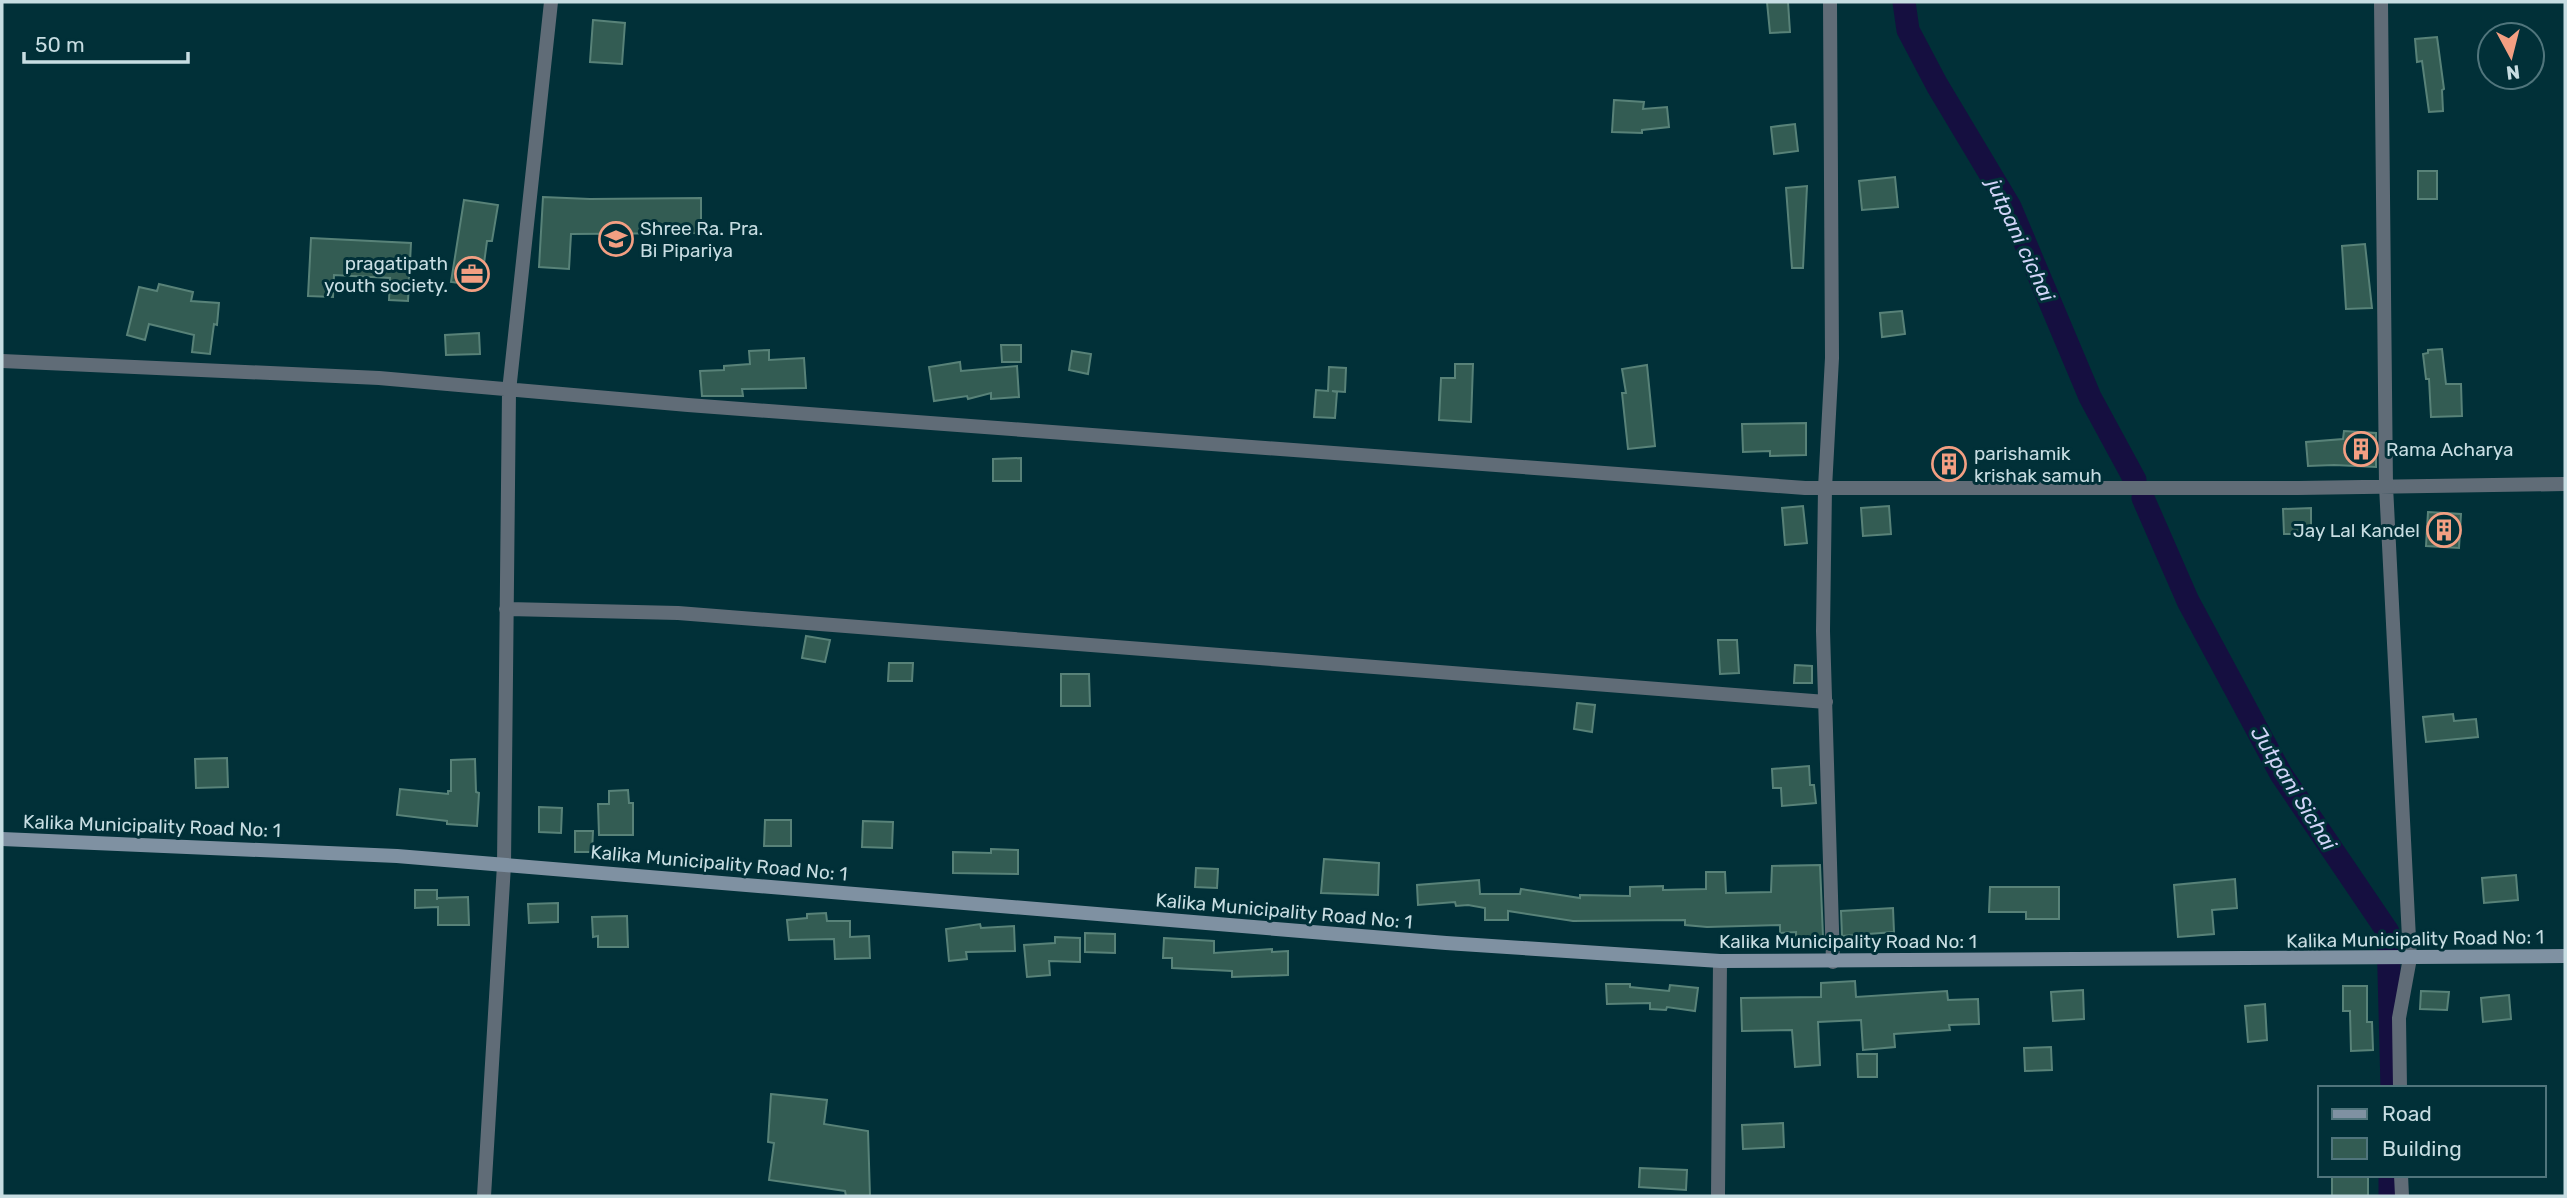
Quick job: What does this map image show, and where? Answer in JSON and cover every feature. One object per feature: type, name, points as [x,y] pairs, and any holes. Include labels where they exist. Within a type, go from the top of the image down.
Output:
[{"type":"street","points":[[484,1196],[504,865],[509,391],[551,2]]},
{"type":"street","points":[[1830,2],[1832,358],[1825,488],[1823,631],[1833,962]]},
{"type":"street","points":[[2381,2],[2386,486],[2410,958],[2399,1017],[2400,1086]]},
{"type":"street","points":[[2,361],[379,378],[509,391],[1825,488],[2298,488],[2565,484]]},
{"type":"street","points":[[506,609],[678,613],[1826,702]]},
{"type":"street","name":"Kalika Municipality Road No: 1","points":[[2,839],[397,856],[1446,943],[1720,961],[2565,956]]},
{"type":"street","points":[[1718,1196],[1720,961]]},
{"type":"street","points":[[2401,1177],[2402,1196]]},
{"type":"building","points":[[1767,2],[1788,2],[1790,32],[1770,33]]},
{"type":"building","points":[[593,20],[625,23],[622,64],[590,62]]},
{"type":"building","points":[[2437,37],[2444,89],[2443,111],[2429,112],[2422,61],[2417,62],[2415,39]]},
{"type":"building","points":[[1614,100],[1644,102],[1643,109],[1667,107],[1669,127],[1642,130],[1642,133],[1612,132]]},
{"type":"building","points":[[1795,124],[1798,151],[1774,154],[1771,127]]},
{"type":"building","points":[[2418,171],[2437,171],[2437,199],[2418,199]]},
{"type":"building","points":[[1895,177],[1898,207],[1862,210],[1859,181]]},
{"type":"building","points":[[1807,186],[1803,268],[1792,268],[1786,188]]},
{"type":"building","points":[[543,197],[701,198],[701,233],[571,234],[569,269],[539,267]]},
{"type":"building","points":[[464,200],[498,205],[492,241],[487,241],[481,286],[451,282]]},
{"type":"building","points":[[311,238],[411,243],[408,301],[389,300],[390,278],[334,275],[333,297],[308,296]]},
{"type":"building","points":[[2365,244],[2372,308],[2346,309],[2342,246]]},
{"type":"building","points":[[159,284],[193,292],[191,301],[219,303],[210,354],[192,352],[194,335],[149,324],[145,340],[127,335],[139,287],[157,291]]},
{"type":"building","points":[[1902,311],[1905,334],[1882,337],[1880,313]]},
{"type":"building","points":[[479,333],[480,354],[446,355],[445,335]]},
{"type":"building","points":[[1001,345],[1021,345],[1021,362],[1002,362]]},
{"type":"building","points":[[2442,349],[2446,384],[2461,384],[2462,416],[2431,417],[2429,379],[2426,379],[2423,354],[2428,353],[2428,350]]},
{"type":"building","points":[[769,350],[769,360],[804,358],[806,388],[742,389],[743,396],[702,396],[700,371],[724,370],[724,366],[750,364],[749,351]]},
{"type":"building","points":[[1072,351],[1091,354],[1088,374],[1069,370]]},
{"type":"building","points":[[960,362],[961,371],[1017,366],[1019,397],[991,399],[991,393],[968,399],[967,396],[934,401],[929,367]]},
{"type":"building","points":[[1455,364],[1473,364],[1471,422],[1439,420],[1441,378],[1455,378]]},
{"type":"building","points":[[1647,365],[1655,446],[1628,449],[1622,393],[1626,393],[1622,369]]},
{"type":"building","points":[[1329,367],[1346,368],[1345,392],[1332,391],[1337,392],[1335,418],[1314,417],[1316,390],[1328,391]]},
{"type":"building","points":[[1806,423],[1806,455],[1770,456],[1770,451],[1743,452],[1742,424]]},
{"type":"building","points":[[2344,431],[2376,433],[2376,467],[2308,466],[2306,442],[2343,439]]},
{"type":"building","points":[[1021,458],[1021,481],[993,481],[993,459]]},
{"type":"building","points":[[1803,506],[1807,543],[1785,545],[1782,508]]},
{"type":"building","points":[[1889,506],[1891,534],[1863,536],[1861,508]]},
{"type":"building","points":[[2311,508],[2311,534],[2284,534],[2283,509]]},
{"type":"building","name":"Jay Lal Kandel","points":[[2428,512],[2461,514],[2459,548],[2426,546]]},
{"type":"building","points":[[806,636],[830,640],[825,662],[802,658]]},
{"type":"building","points":[[1718,640],[1737,640],[1739,673],[1720,674]]},
{"type":"building","points":[[889,663],[913,663],[912,681],[888,681]]},
{"type":"building","points":[[1795,665],[1812,666],[1812,683],[1794,683]]},
{"type":"building","points":[[1061,674],[1089,674],[1090,706],[1061,706]]},
{"type":"building","points":[[1577,703],[1595,705],[1592,732],[1574,729]]},
{"type":"building","points":[[2453,714],[2454,721],[2476,719],[2478,737],[2426,742],[2423,717]]},
{"type":"building","points":[[227,758],[228,787],[196,788],[195,759]]},
{"type":"building","points":[[475,759],[476,792],[479,793],[477,826],[447,824],[447,821],[397,815],[400,789],[448,794],[448,791],[451,791],[451,760]]},
{"type":"building","points":[[1809,766],[1810,785],[1814,785],[1816,803],[1782,806],[1781,788],[1773,788],[1772,769]]},
{"type":"building","points":[[628,790],[629,803],[633,803],[633,835],[599,835],[598,804],[609,804],[609,791]]},
{"type":"building","points":[[539,807],[562,808],[561,833],[539,832]]},
{"type":"building","points":[[765,820],[791,820],[791,846],[764,846]]},
{"type":"building","points":[[863,821],[893,822],[892,848],[862,847]]},
{"type":"building","points":[[575,831],[593,831],[592,852],[575,852]]},
{"type":"building","points":[[991,849],[1018,850],[1018,874],[953,873],[953,852],[991,853]]},
{"type":"building","points":[[1324,859],[1379,863],[1378,895],[1321,893]]},
{"type":"building","points":[[1820,865],[1823,937],[1817,937],[1817,944],[1796,945],[1796,932],[1780,933],[1780,925],[1707,927],[1685,925],[1685,920],[1573,921],[1508,911],[1508,920],[1485,920],[1485,908],[1456,906],[1455,902],[1418,905],[1417,885],[1479,880],[1480,894],[1520,894],[1521,889],[1580,898],[1580,895],[1630,896],[1630,887],[1663,886],[1663,890],[1706,889],[1706,872],[1725,872],[1726,893],[1771,892],[1772,866]]},
{"type":"building","points":[[1196,868],[1218,869],[1217,888],[1195,887]]},
{"type":"building","points":[[2516,875],[2518,900],[2484,903],[2482,878]]},
{"type":"building","points":[[2235,879],[2237,908],[2212,910],[2214,934],[2178,937],[2174,885]]},
{"type":"building","points":[[1990,887],[2059,887],[2059,919],[2026,919],[2026,912],[1989,912]]},
{"type":"building","points":[[415,890],[437,890],[437,898],[468,897],[469,925],[438,925],[438,907],[415,908]]},
{"type":"building","points":[[558,903],[558,922],[529,923],[528,904]]},
{"type":"building","points":[[1893,908],[1894,932],[1842,936],[1841,911]]},
{"type":"building","points":[[826,913],[827,921],[850,921],[850,937],[869,936],[870,958],[835,959],[834,939],[789,940],[787,920],[807,918],[807,914]]},
{"type":"building","points":[[627,916],[628,947],[598,947],[598,936],[593,937],[592,917]]},
{"type":"building","points":[[980,924],[981,928],[1014,926],[1015,951],[966,952],[967,959],[949,961],[946,929]]},
{"type":"building","points":[[1085,933],[1115,934],[1115,953],[1085,952]]},
{"type":"building","points":[[1055,937],[1080,938],[1080,962],[1049,961],[1050,975],[1027,977],[1024,945],[1055,943]]},
{"type":"building","points":[[1164,938],[1214,941],[1214,953],[1272,949],[1272,952],[1288,951],[1288,975],[1232,977],[1232,971],[1172,968],[1172,958],[1163,958]]},
{"type":"building","points":[[1855,981],[1856,997],[1947,991],[1948,1000],[1978,999],[1979,1024],[1949,1025],[1950,1030],[1894,1034],[1895,1047],[1863,1050],[1861,1020],[1818,1022],[1820,1065],[1795,1067],[1792,1030],[1742,1031],[1741,998],[1821,997],[1821,983]]},
{"type":"building","points":[[1606,984],[1630,984],[1630,987],[1669,991],[1670,985],[1698,988],[1695,1011],[1667,1007],[1666,1010],[1650,1009],[1650,1003],[1607,1004]]},
{"type":"building","points":[[2343,986],[2367,986],[2367,1022],[2372,1022],[2373,1050],[2351,1051],[2350,1011],[2343,1011]]},
{"type":"building","points":[[2083,990],[2084,1019],[2053,1021],[2051,992]]},
{"type":"building","points":[[2421,991],[2449,992],[2447,1010],[2420,1009]]},
{"type":"building","points":[[2509,995],[2511,1019],[2483,1022],[2481,998]]},
{"type":"building","points":[[2265,1004],[2267,1040],[2248,1042],[2245,1006]]},
{"type":"building","points":[[2051,1047],[2052,1070],[2025,1071],[2024,1048]]},
{"type":"building","points":[[1857,1054],[1877,1054],[1877,1077],[1858,1077]]},
{"type":"building","points":[[771,1094],[827,1100],[824,1124],[868,1131],[870,1196],[846,1196],[845,1191],[769,1180],[774,1143],[768,1142]]},
{"type":"building","points":[[1783,1123],[1784,1147],[1743,1149],[1742,1125]]},
{"type":"building","points":[[1640,1168],[1687,1170],[1686,1190],[1639,1187]]},
{"type":"building","points":[[2332,1177],[2368,1177],[2368,1196],[2332,1196]]},
{"type":"waterway","name":"jutpani cichai","points":[[1904,2],[1908,30],[1937,85],[2010,207],[2090,397],[2135,480]]},
{"type":"waterway","name":"Jutpani Sichai","points":[[2143,498],[2188,601],[2281,774],[2388,932],[2392,1086]]},
{"type":"waterway","name":"Jutpani Sichai","points":[[2390,1177],[2390,1196]]},
{"type":"place","name":"Shree Ra. Pra. Bi Pipariya","points":[[616,239]]},
{"type":"place","name":"pragatipath youth society.","points":[[472,274]]},
{"type":"place","name":"Rama Acharya","points":[[2361,449]]},
{"type":"place","name":"parishamik krishak samuh","points":[[1949,464]]},
{"type":"place","name":"Jay Lal Kandel","points":[[2444,530]]}]
